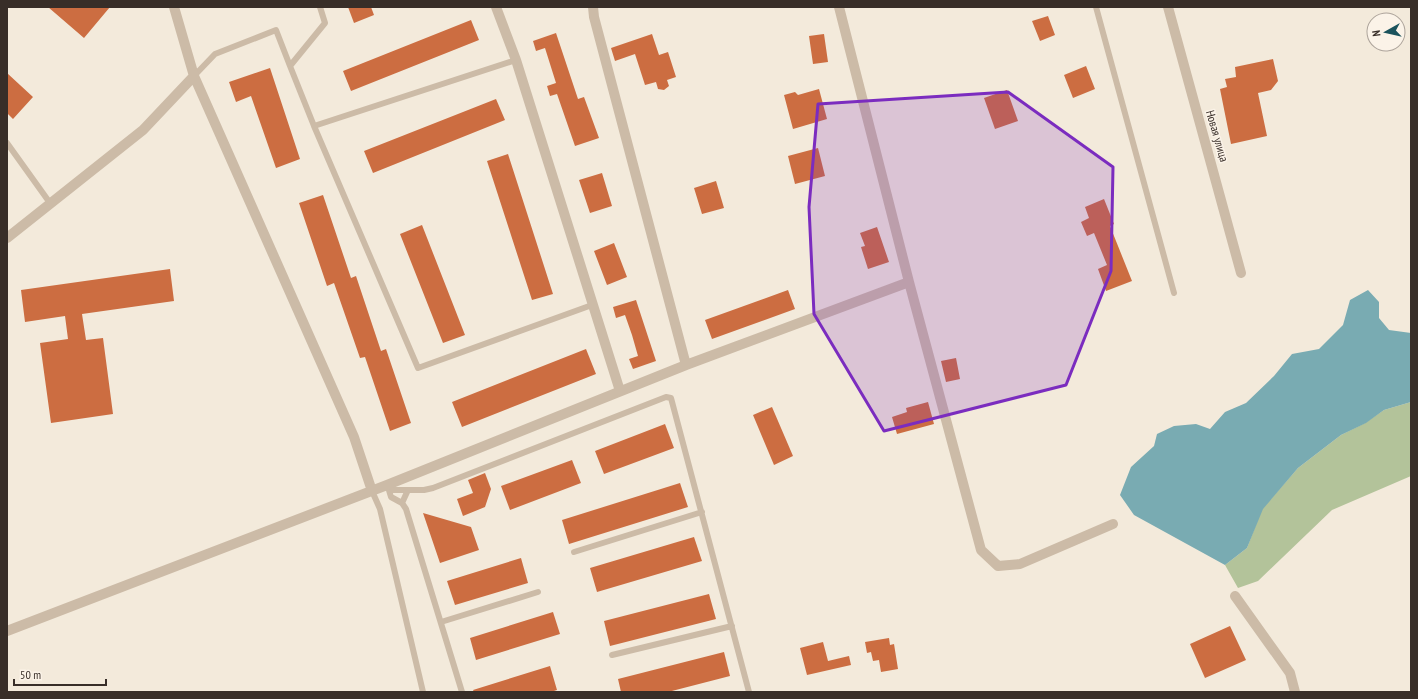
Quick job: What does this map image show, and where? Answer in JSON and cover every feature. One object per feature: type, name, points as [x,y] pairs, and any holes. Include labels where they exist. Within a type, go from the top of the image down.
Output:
[{"type":"street","points":[[174,7],[194,76],[354,437],[372,491]]},
{"type":"street","points":[[496,7],[516,60],[620,391]]},
{"type":"street","points":[[593,7],[594,17],[686,365]]},
{"type":"street","points":[[839,7],[981,550],[998,566],[1020,564],[1113,524]]},
{"type":"street","name":"Новая улица","points":[[1168,7],[1242,273]]},
{"type":"street","points":[[7,238],[143,130],[194,76]]},
{"type":"street","points":[[7,631],[372,491],[388,488],[620,391],[910,282]]},
{"type":"street","points":[[1235,596],[1290,673],[1295,692]]},
{"type":"lane","points":[[290,66],[325,23],[320,7]]},
{"type":"lane","points":[[1096,7],[1174,293]]},
{"type":"lane","points":[[194,76],[215,54],[276,30],[314,126],[418,368],[592,305]]},
{"type":"lane","points":[[314,126],[516,60]]},
{"type":"lane","points":[[7,143],[50,203]]},
{"type":"lane","points":[[462,692],[406,509],[402,503],[391,497],[388,488],[408,490],[424,490],[433,488],[668,397],[671,398],[673,402],[750,692]]},
{"type":"lane","points":[[402,503],[408,490]]},
{"type":"lane","points":[[372,491],[380,509],[423,692]]},
{"type":"lane","points":[[574,552],[702,512]]},
{"type":"lane","points":[[441,622],[538,592]]},
{"type":"lane","points":[[612,655],[732,626]]},
{"type":"highlighted area","points":[[1008,92],[1113,167],[1111,271],[1066,385],[884,431],[814,314],[809,207],[818,104]]},
{"type":"green space","points":[[1411,402],[1411,476],[1332,510],[1258,581],[1238,588],[1225,565],[1247,548],[1262,509],[1298,468],[1341,435],[1365,423],[1384,410]]},
{"type":"water","points":[[1368,290],[1379,302],[1379,318],[1389,330],[1411,333],[1411,402],[1384,410],[1366,423],[1341,435],[1298,468],[1263,509],[1247,548],[1225,565],[1134,515],[1120,495],[1131,467],[1154,446],[1157,434],[1174,426],[1196,424],[1210,429],[1225,412],[1246,403],[1274,376],[1292,354],[1319,349],[1343,325],[1350,300]]},
{"type":"building","points":[[48,7],[110,7],[84,38]]},
{"type":"building","points":[[348,7],[371,7],[374,15],[354,23]]},
{"type":"building","points":[[1048,16],[1055,35],[1040,41],[1032,21]]},
{"type":"building","points":[[471,20],[479,40],[351,91],[343,71]]},
{"type":"building","points":[[556,33],[578,99],[584,97],[599,138],[575,146],[557,94],[550,96],[547,86],[556,83],[545,48],[536,51],[533,41]]},
{"type":"building","points":[[652,34],[659,55],[668,52],[676,77],[667,80],[669,86],[664,90],[658,89],[656,82],[645,85],[635,54],[615,61],[611,48]]},
{"type":"building","points":[[824,34],[828,62],[813,64],[809,36]]},
{"type":"building","points":[[1273,59],[1278,81],[1271,90],[1258,93],[1267,136],[1231,144],[1220,89],[1227,87],[1225,79],[1236,77],[1235,67]]},
{"type":"building","points":[[1086,66],[1095,89],[1073,98],[1064,75]]},
{"type":"building","points":[[270,68],[300,159],[276,168],[251,96],[236,102],[229,82]]},
{"type":"building","points":[[7,73],[33,97],[13,119],[7,113]]},
{"type":"building","points":[[819,89],[827,119],[793,129],[784,95],[795,92],[798,95]]},
{"type":"building","points":[[1007,90],[1018,121],[995,129],[984,98]]},
{"type":"building","points":[[496,99],[505,120],[373,173],[364,151]]},
{"type":"building","points":[[818,148],[825,176],[795,184],[788,156]]},
{"type":"building","points":[[508,154],[553,294],[532,300],[487,161]]},
{"type":"building","points":[[602,173],[612,206],[590,213],[579,180]]},
{"type":"building","points":[[716,181],[724,208],[702,214],[694,188]]},
{"type":"building","points":[[323,195],[351,278],[356,276],[381,351],[386,349],[411,423],[390,431],[365,357],[360,358],[334,283],[327,286],[299,203]]},
{"type":"building","points":[[1104,199],[1114,224],[1110,226],[1132,281],[1106,291],[1098,269],[1107,265],[1094,233],[1087,236],[1081,222],[1089,218],[1085,207]]},
{"type":"building","points":[[422,225],[465,335],[443,343],[400,234]]},
{"type":"building","points":[[877,227],[889,262],[868,269],[861,247],[865,246],[860,233]]},
{"type":"building","points":[[614,243],[627,277],[607,285],[594,251]]},
{"type":"building","points":[[170,269],[174,301],[82,314],[86,340],[103,338],[113,414],[51,423],[40,343],[68,339],[65,316],[25,322],[21,290]]},
{"type":"building","points":[[788,290],[795,309],[712,339],[705,320]]},
{"type":"building","points":[[636,300],[656,361],[633,369],[629,359],[638,356],[632,335],[625,315],[616,318],[613,307]]},
{"type":"building","points":[[586,349],[596,374],[462,427],[452,402]]},
{"type":"building","points":[[956,358],[960,379],[946,382],[941,361]]},
{"type":"building","points":[[928,402],[934,424],[897,434],[892,417],[907,412],[906,408]]},
{"type":"building","points":[[772,407],[793,456],[774,465],[753,415]]},
{"type":"building","points":[[665,424],[674,448],[604,474],[595,451]]},
{"type":"building","points":[[572,460],[581,483],[510,510],[501,486]]},
{"type":"building","points":[[485,473],[491,489],[485,507],[463,516],[457,499],[473,493],[468,480]]},
{"type":"building","points":[[680,483],[688,507],[569,544],[562,520]]},
{"type":"building","points":[[423,513],[471,527],[479,550],[440,563]]},
{"type":"building","points":[[694,537],[702,561],[597,592],[590,568]]},
{"type":"building","points":[[521,558],[528,583],[455,605],[447,581]]},
{"type":"building","points":[[709,594],[716,619],[610,646],[604,621]]},
{"type":"building","points":[[553,612],[560,634],[476,660],[470,638]]},
{"type":"building","points":[[1230,626],[1246,660],[1205,678],[1190,644]]},
{"type":"building","points":[[889,638],[890,645],[894,644],[898,669],[881,672],[879,660],[873,661],[871,652],[867,653],[865,642]]},
{"type":"building","points":[[823,642],[828,661],[849,656],[851,665],[807,675],[800,648]]},
{"type":"building","points":[[724,652],[730,676],[668,692],[621,692],[618,679]]},
{"type":"building","points":[[550,666],[557,690],[551,692],[474,692],[473,690]]}]
